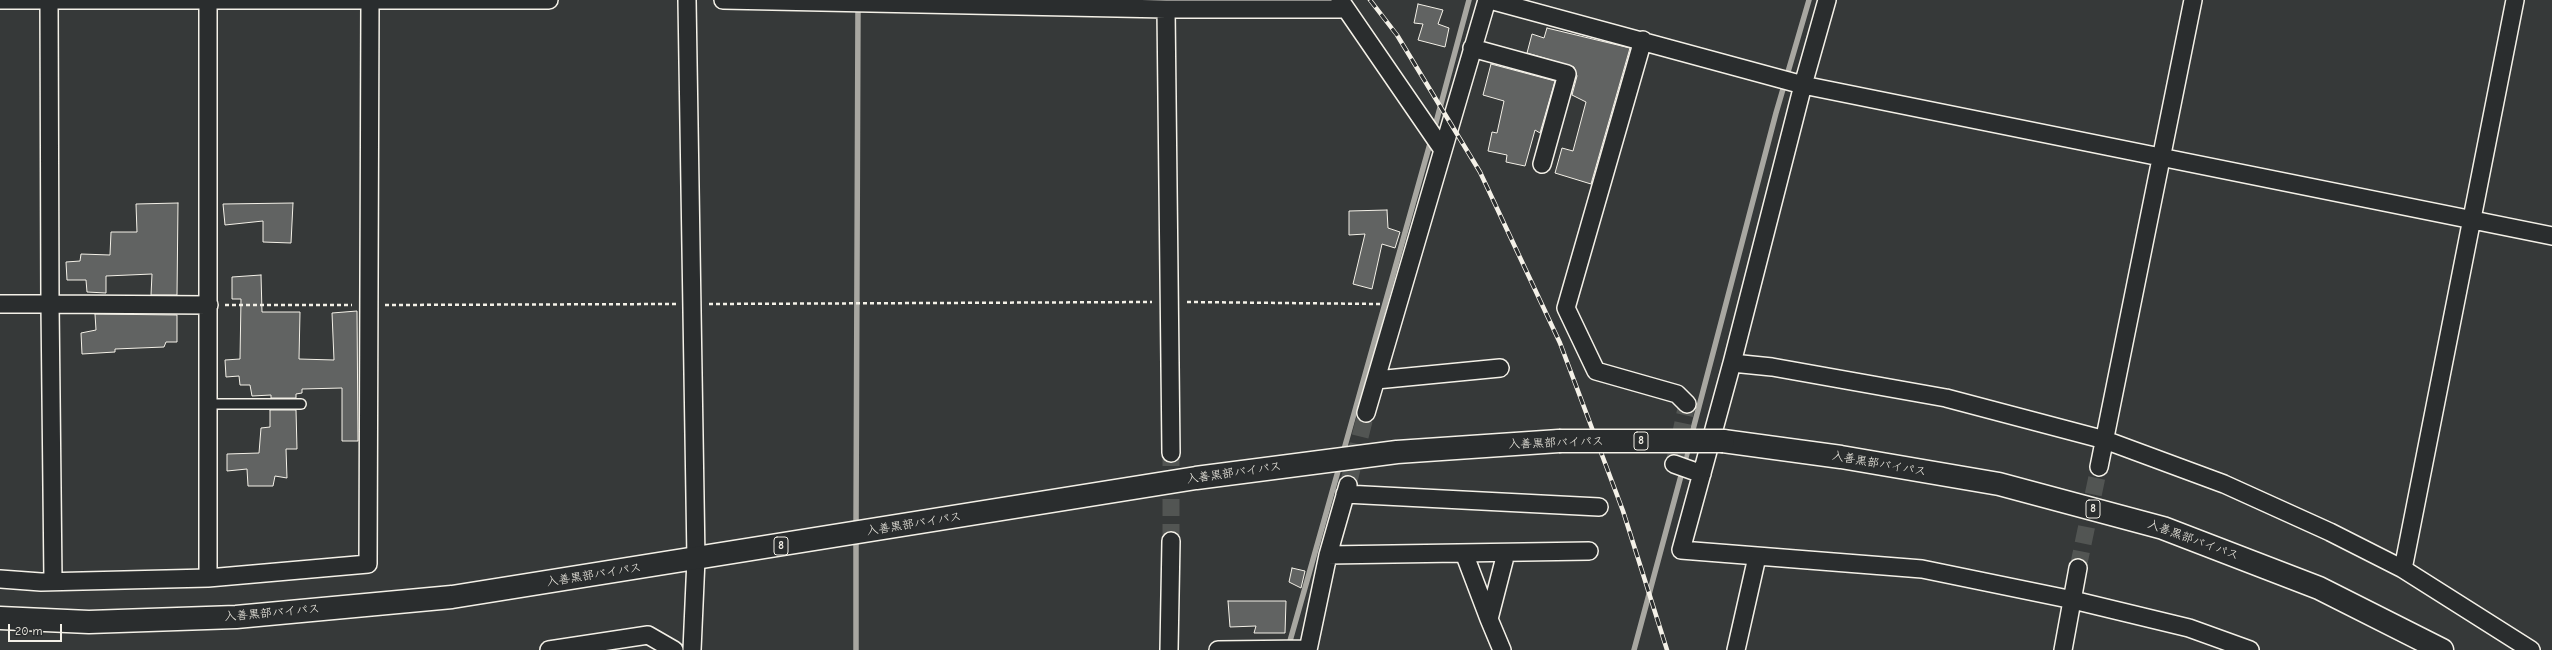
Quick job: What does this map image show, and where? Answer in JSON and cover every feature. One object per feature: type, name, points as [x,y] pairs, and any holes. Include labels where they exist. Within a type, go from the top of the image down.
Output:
[{"type":"highway","name":"入善黒部バイパス","points":[[0,618],[89,622],[236,617],[452,597],[1196,478],[1397,452],[1559,441],[1723,442],[1842,457],[1999,484],[2163,528],[2319,588],[2442,650]]},
{"type":"street","points":[[0,0],[549,0]]},
{"type":"street","points":[[49,0],[53,581]]},
{"type":"street","points":[[208,0],[208,578]]},
{"type":"street","points":[[0,579],[53,581],[208,578],[368,564],[371,305],[370,0]]},
{"type":"street","points":[[687,0],[696,559],[692,650]]},
{"type":"street","points":[[723,0],[1166,8],[1343,4],[1443,150]]},
{"type":"street","points":[[1366,413],[1486,0]]},
{"type":"street","points":[[1490,0],[1643,40],[1803,85],[2552,236]]},
{"type":"street","points":[[1827,0],[1803,85],[1732,363],[1681,550],[1922,569],[2073,600],[2190,628],[2250,650]]},
{"type":"street","points":[[2099,467],[2193,0]]},
{"type":"street","points":[[2404,569],[2516,0]]},
{"type":"street","points":[[1166,8],[1171,452]]},
{"type":"street","points":[[1643,40],[1566,308],[1596,371],[1677,394],[1687,404]]},
{"type":"street","points":[[1472,48],[1567,74],[1542,164]]},
{"type":"street","points":[[0,304],[209,304]]},
{"type":"street","points":[[1732,363],[1772,367],[1946,398],[2105,440],[2224,484],[2330,532],[2404,569],[2531,650]]},
{"type":"street","points":[[1376,380],[1500,368]]},
{"type":"street","points":[[1674,464],[1702,474]]},
{"type":"street","points":[[1218,650],[1308,650],[1328,555],[1347,490],[1599,507]]},
{"type":"street","points":[[1169,650],[1171,541]]},
{"type":"street","points":[[1328,555],[1588,551]]},
{"type":"street","points":[[1464,553],[1502,650]]},
{"type":"street","points":[[1489,619],[1506,553]]},
{"type":"street","points":[[1736,650],[1756,557]]},
{"type":"street","points":[[2063,650],[2078,568]]},
{"type":"street","points":[[549,650],[648,635],[674,650]]},
{"type":"lane","points":[[209,404],[301,404]]},
{"type":"path","points":[[209,304],[371,305],[1170,302],[1398,304]]},
{"type":"building","points":[[1418,4],[1443,10],[1438,24],[1449,28],[1445,47],[1418,40],[1423,24],[1414,23]]},
{"type":"building","points":[[1547,28],[1630,48],[1591,184],[1555,173],[1562,148],[1573,151],[1586,102],[1572,95],[1577,76],[1574,67],[1527,53],[1532,34],[1544,38]]},
{"type":"building","points":[[1491,64],[1555,81],[1540,133],[1535,130],[1525,166],[1506,162],[1507,155],[1488,151],[1492,132],[1497,133],[1504,101],[1483,95]]},
{"type":"building","points":[[178,203],[177,295],[151,295],[152,274],[106,276],[106,293],[87,292],[86,280],[67,280],[66,262],[80,261],[81,254],[110,255],[111,232],[137,232],[136,204]]},
{"type":"building","points":[[293,203],[291,243],[263,242],[263,221],[225,225],[223,204]]},
{"type":"building","points":[[1387,210],[1388,228],[1400,232],[1395,248],[1382,244],[1372,289],[1353,284],[1365,234],[1349,235],[1349,211]]},
{"type":"building","points":[[261,275],[262,312],[300,312],[299,359],[334,360],[332,313],[357,311],[358,441],[342,441],[342,388],[302,389],[302,393],[296,394],[296,398],[271,398],[271,395],[252,396],[250,385],[240,385],[239,376],[226,377],[225,360],[240,359],[241,299],[232,299],[232,277]]},
{"type":"building","points":[[95,314],[177,315],[177,342],[166,342],[164,347],[115,349],[115,352],[82,354],[81,333],[96,330]]},
{"type":"building","points":[[270,410],[296,410],[297,449],[286,449],[287,478],[275,476],[273,486],[248,486],[247,469],[227,471],[227,454],[259,453],[261,428],[270,427]]},
{"type":"building","points":[[1292,568],[1305,571],[1301,588],[1289,582]]},
{"type":"building","points":[[1228,601],[1286,601],[1285,633],[1254,633],[1256,626],[1230,627]]},
{"type":"waterway","points":[[1434,130],[1469,0]]},
{"type":"waterway","points":[[1691,437],[1776,113],[1809,0]]},
{"type":"waterway","points":[[856,528],[858,4]]},
{"type":"waterway","points":[[1343,453],[1431,140]]},
{"type":"waterway","points":[[1634,650],[1689,446]]},
{"type":"waterway","points":[[1288,648],[1340,464]]},
{"type":"waterway","points":[[856,536],[856,650]]},
{"type":"tunnel","points":[[1674,464],[1687,404]]},
{"type":"tunnel","points":[[1348,485],[1366,413]]},
{"type":"tunnel","points":[[1171,453],[1171,541]]},
{"type":"tunnel","points":[[2078,568],[2099,467]]},
{"type":"railway","points":[[1370,0],[1397,35],[1480,172],[1560,343],[1623,511],[1667,650]]}]
